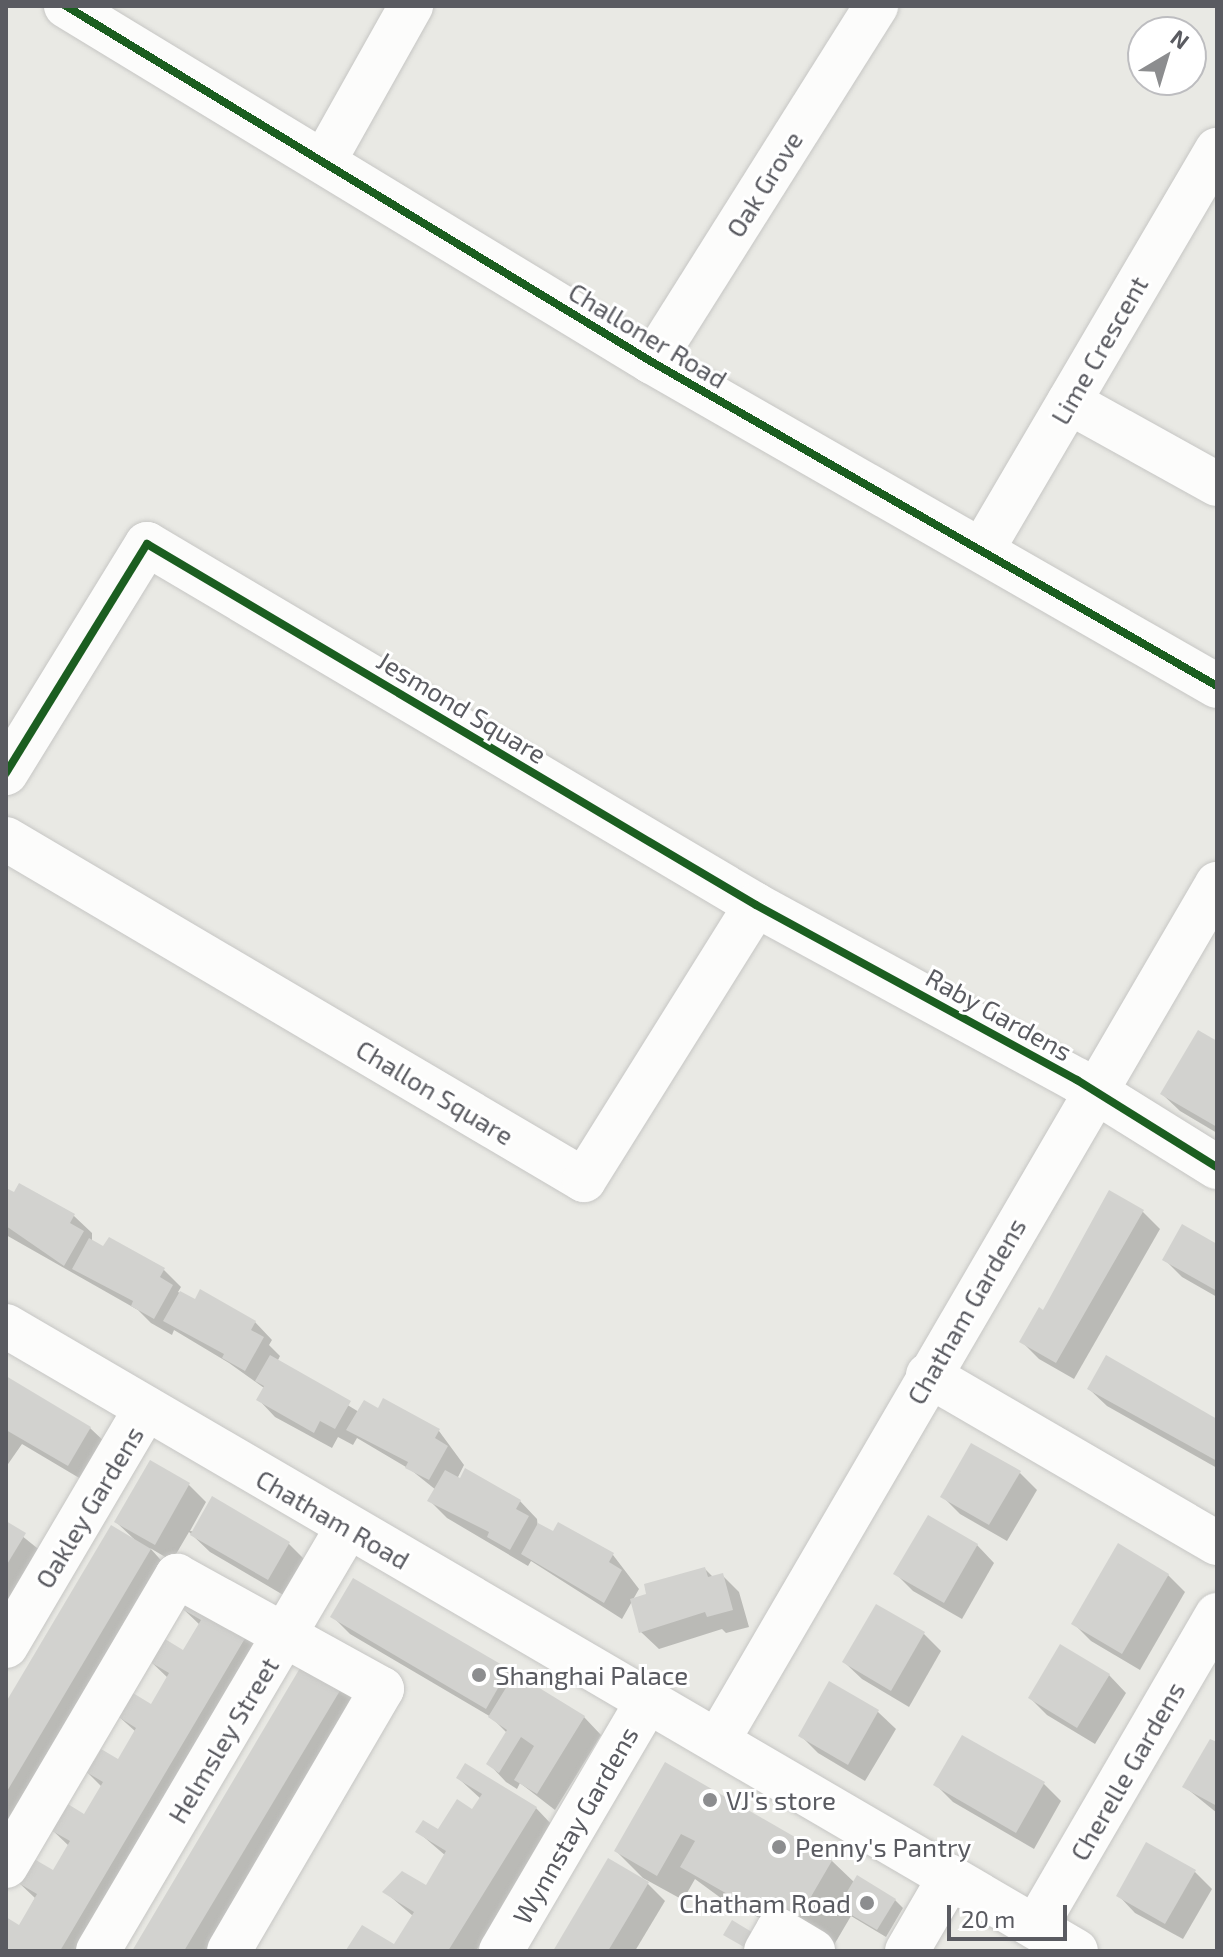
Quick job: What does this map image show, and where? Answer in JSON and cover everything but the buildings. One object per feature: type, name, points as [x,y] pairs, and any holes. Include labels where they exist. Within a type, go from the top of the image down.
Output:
[{"type":"street","name":"Challoner Road","points":[[66,6],[652,362],[1217,686]]},
{"type":"street","points":[[324,161],[411,6]]},
{"type":"street","name":"Oak Grove","points":[[652,362],[876,6]]},
{"type":"street","name":"Lime Crescent","points":[[982,550],[1217,150]]},
{"type":"street","points":[[1069,402],[1217,484]]},
{"type":"street","name":"Jesmond Square","points":[[6,773],[147,544],[756,905]]},
{"type":"street","name":"Challon Square","points":[[6,839],[584,1180],[756,905]]},
{"type":"street","name":"Chatham Gardens","points":[[718,1740],[1217,884]]},
{"type":"street","name":"Raby Gardens","points":[[756,905],[1095,1093],[1217,1167]]},
{"type":"street","name":"Chatham Road","points":[[6,1326],[347,1528],[649,1699],[1076,1951]]},
{"type":"street","points":[[928,1375],[1217,1543]]},
{"type":"street","name":"Oakley Gardens","points":[[6,1646],[146,1408]]},
{"type":"street","name":"Helmsley Street","points":[[98,1951],[347,1528]]},
{"type":"street","points":[[6,1866],[177,1576],[382,1689],[229,1951]]},
{"type":"street","name":"Cherelle Gardens","points":[[1036,1926],[1210,1644]]},
{"type":"street","name":"Wynnstay Gardens","points":[[501,1951],[649,1699]]},
{"type":"street","points":[[907,1951],[950,1877]]},
{"type":"street","points":[[766,1951],[778,1930],[813,1951]]},
{"type":"cycle path","points":[[66,6],[652,362],[1217,686]]},
{"type":"cycle path","points":[[6,773],[147,544],[756,905],[1077,1080],[1217,1167]]},
{"type":"place","name":"Shanghai Palace","points":[[479,1675]]},
{"type":"place","name":"VJ's store","points":[[710,1800]]},
{"type":"place","name":"Penny's Pantry","points":[[779,1847]]},
{"type":"place","name":"Chatham Road","points":[[867,1903]]}]
